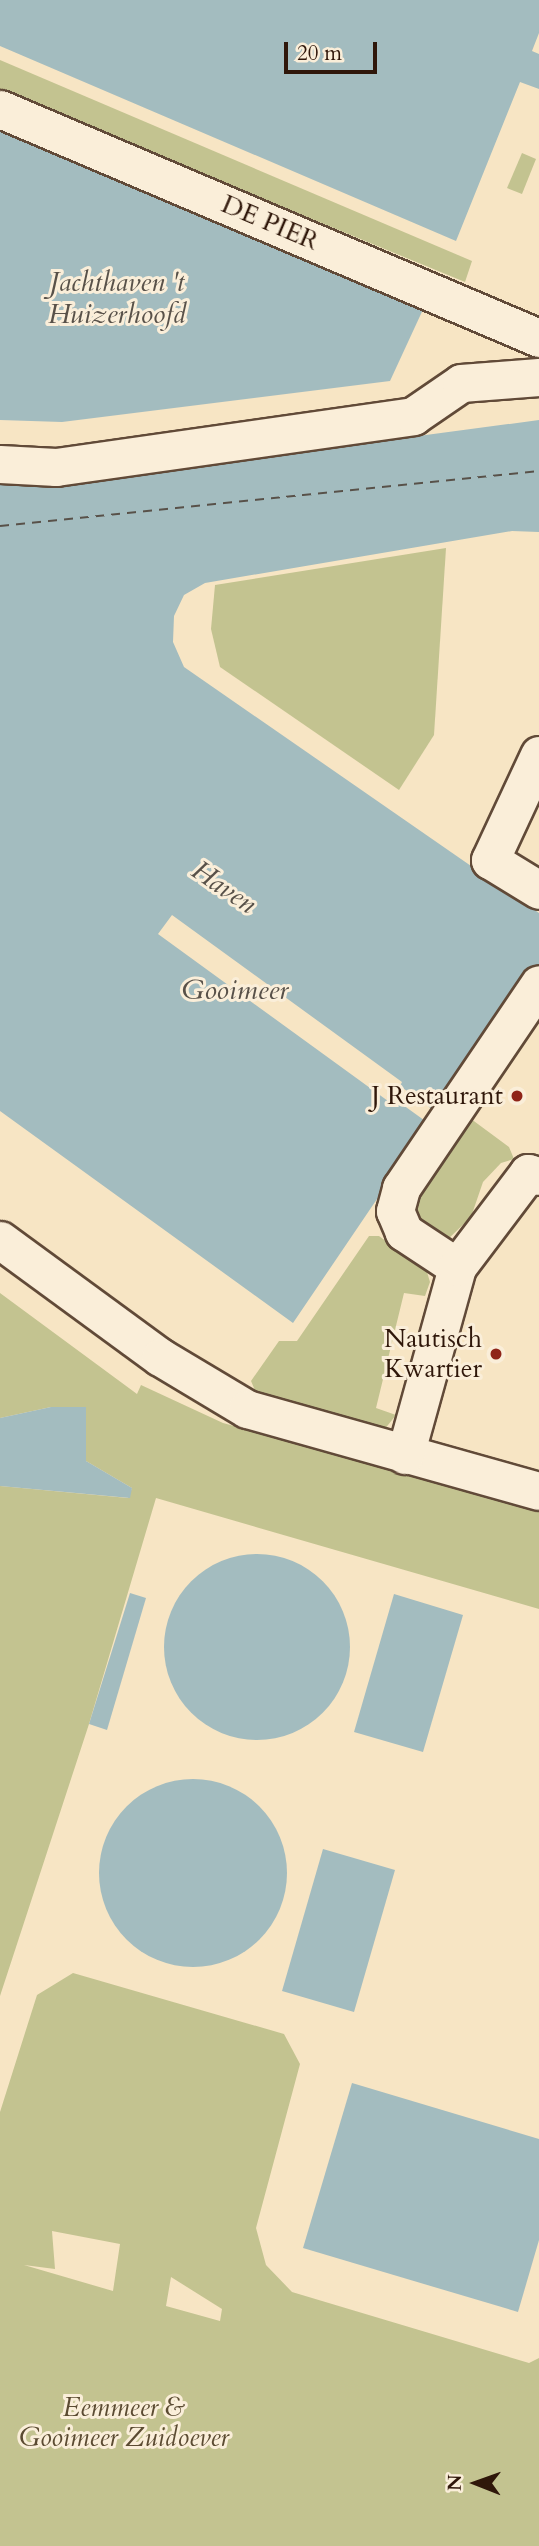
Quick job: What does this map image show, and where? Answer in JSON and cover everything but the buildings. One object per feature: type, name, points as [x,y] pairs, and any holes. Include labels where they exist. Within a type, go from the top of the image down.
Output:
[{"type":"street","name":"DE PIER","points":[[0,109],[539,338]]},
{"type":"street","points":[[0,464],[56,467],[413,416],[461,383],[539,377]]},
{"type":"street","points":[[539,755],[490,860],[539,890]]},
{"type":"street","points":[[457,1267],[404,1232],[395,1211],[401,1188],[539,984]]},
{"type":"street","points":[[405,1455],[457,1267],[528,1173],[539,1176]]},
{"type":"street","points":[[0,1240],[160,1357],[247,1409],[539,1491]]},
{"type":"green space","points":[[0,60],[472,261],[465,282],[0,91]]},
{"type":"green space","points":[[522,153],[536,159],[522,194],[507,188]]},
{"type":"green space","points":[[446,548],[434,735],[399,790],[220,667],[211,629],[215,585]]},
{"type":"green space","points":[[463,1113],[509,1147],[514,1159],[501,1163],[483,1182],[471,1217],[446,1241],[415,1216],[411,1202]]},
{"type":"green space","points":[[369,1236],[379,1236],[427,1272],[430,1282],[425,1296],[404,1293],[376,1408],[396,1415],[384,1430],[257,1395],[251,1381],[279,1341],[297,1341]]},
{"type":"green space","points":[[0,1293],[137,1394],[141,1385],[223,1423],[539,1510],[539,1609],[156,1498],[89,1724],[0,1996],[0,1486],[128,1498],[132,1488],[86,1461],[86,1407],[51,1407],[0,1418]]},
{"type":"green space","name":"Eemmeer & Gooimeer Zuidoever","points":[[73,1973],[284,2034],[300,2064],[256,2228],[266,2265],[292,2292],[529,2363],[539,2358],[539,2546],[0,2546],[0,2112],[37,1995]],"holes":[[[52,2231],[120,2244],[113,2291],[24,2265],[55,2269]],[[171,2277],[222,2309],[220,2321],[166,2306]]]},
{"type":"water","points":[[0,0],[539,0],[539,33],[532,51],[539,54],[539,89],[520,82],[456,241],[0,46]]},
{"type":"water","name":"Jachthaven 't Huizerhoofd","points":[[0,122],[426,303],[390,381],[62,422],[0,420]]},
{"type":"water","name":"Gooimeer","points":[[539,420],[539,532],[512,531],[205,583],[184,595],[174,616],[173,642],[184,667],[539,913],[539,971],[436,1112],[293,1323],[0,1111],[0,483],[52,485]]},
{"type":"water","points":[[51,1407],[86,1407],[86,1461],[132,1488],[130,1498],[0,1486],[0,1418]]},
{"type":"water","points":[[257,1554],[293,1561],[323,1581],[343,1611],[350,1647],[343,1683],[323,1713],[293,1733],[257,1740],[221,1733],[191,1713],[171,1683],[164,1647],[171,1611],[191,1581],[221,1561]]},
{"type":"water","points":[[130,1593],[146,1598],[107,1730],[89,1724]]},
{"type":"water","points":[[394,1594],[463,1615],[423,1752],[354,1732]]},
{"type":"water","points":[[193,1779],[229,1786],[259,1807],[280,1837],[287,1873],[280,1909],[259,1939],[229,1960],[193,1967],[157,1960],[127,1939],[106,1909],[99,1873],[106,1837],[127,1807],[157,1786]]},
{"type":"water","points":[[323,1849],[395,1870],[354,2012],[282,1991]]},
{"type":"water","points":[[352,2083],[539,2139],[539,2240],[518,2312],[303,2248]]},
{"type":"pier","points":[[172,915],[402,1082],[400,1086],[436,1112],[428,1123],[392,1097],[388,1101],[158,934]]},
{"type":"ferry route","points":[[0,526],[539,471]]},
{"type":"place","name":"J Restaurant","points":[[517,1096]]},
{"type":"place","name":"Nautisch Kwartier","points":[[496,1354]]},
{"type":"water label","name":"Haven","points":[[224,887]]}]
